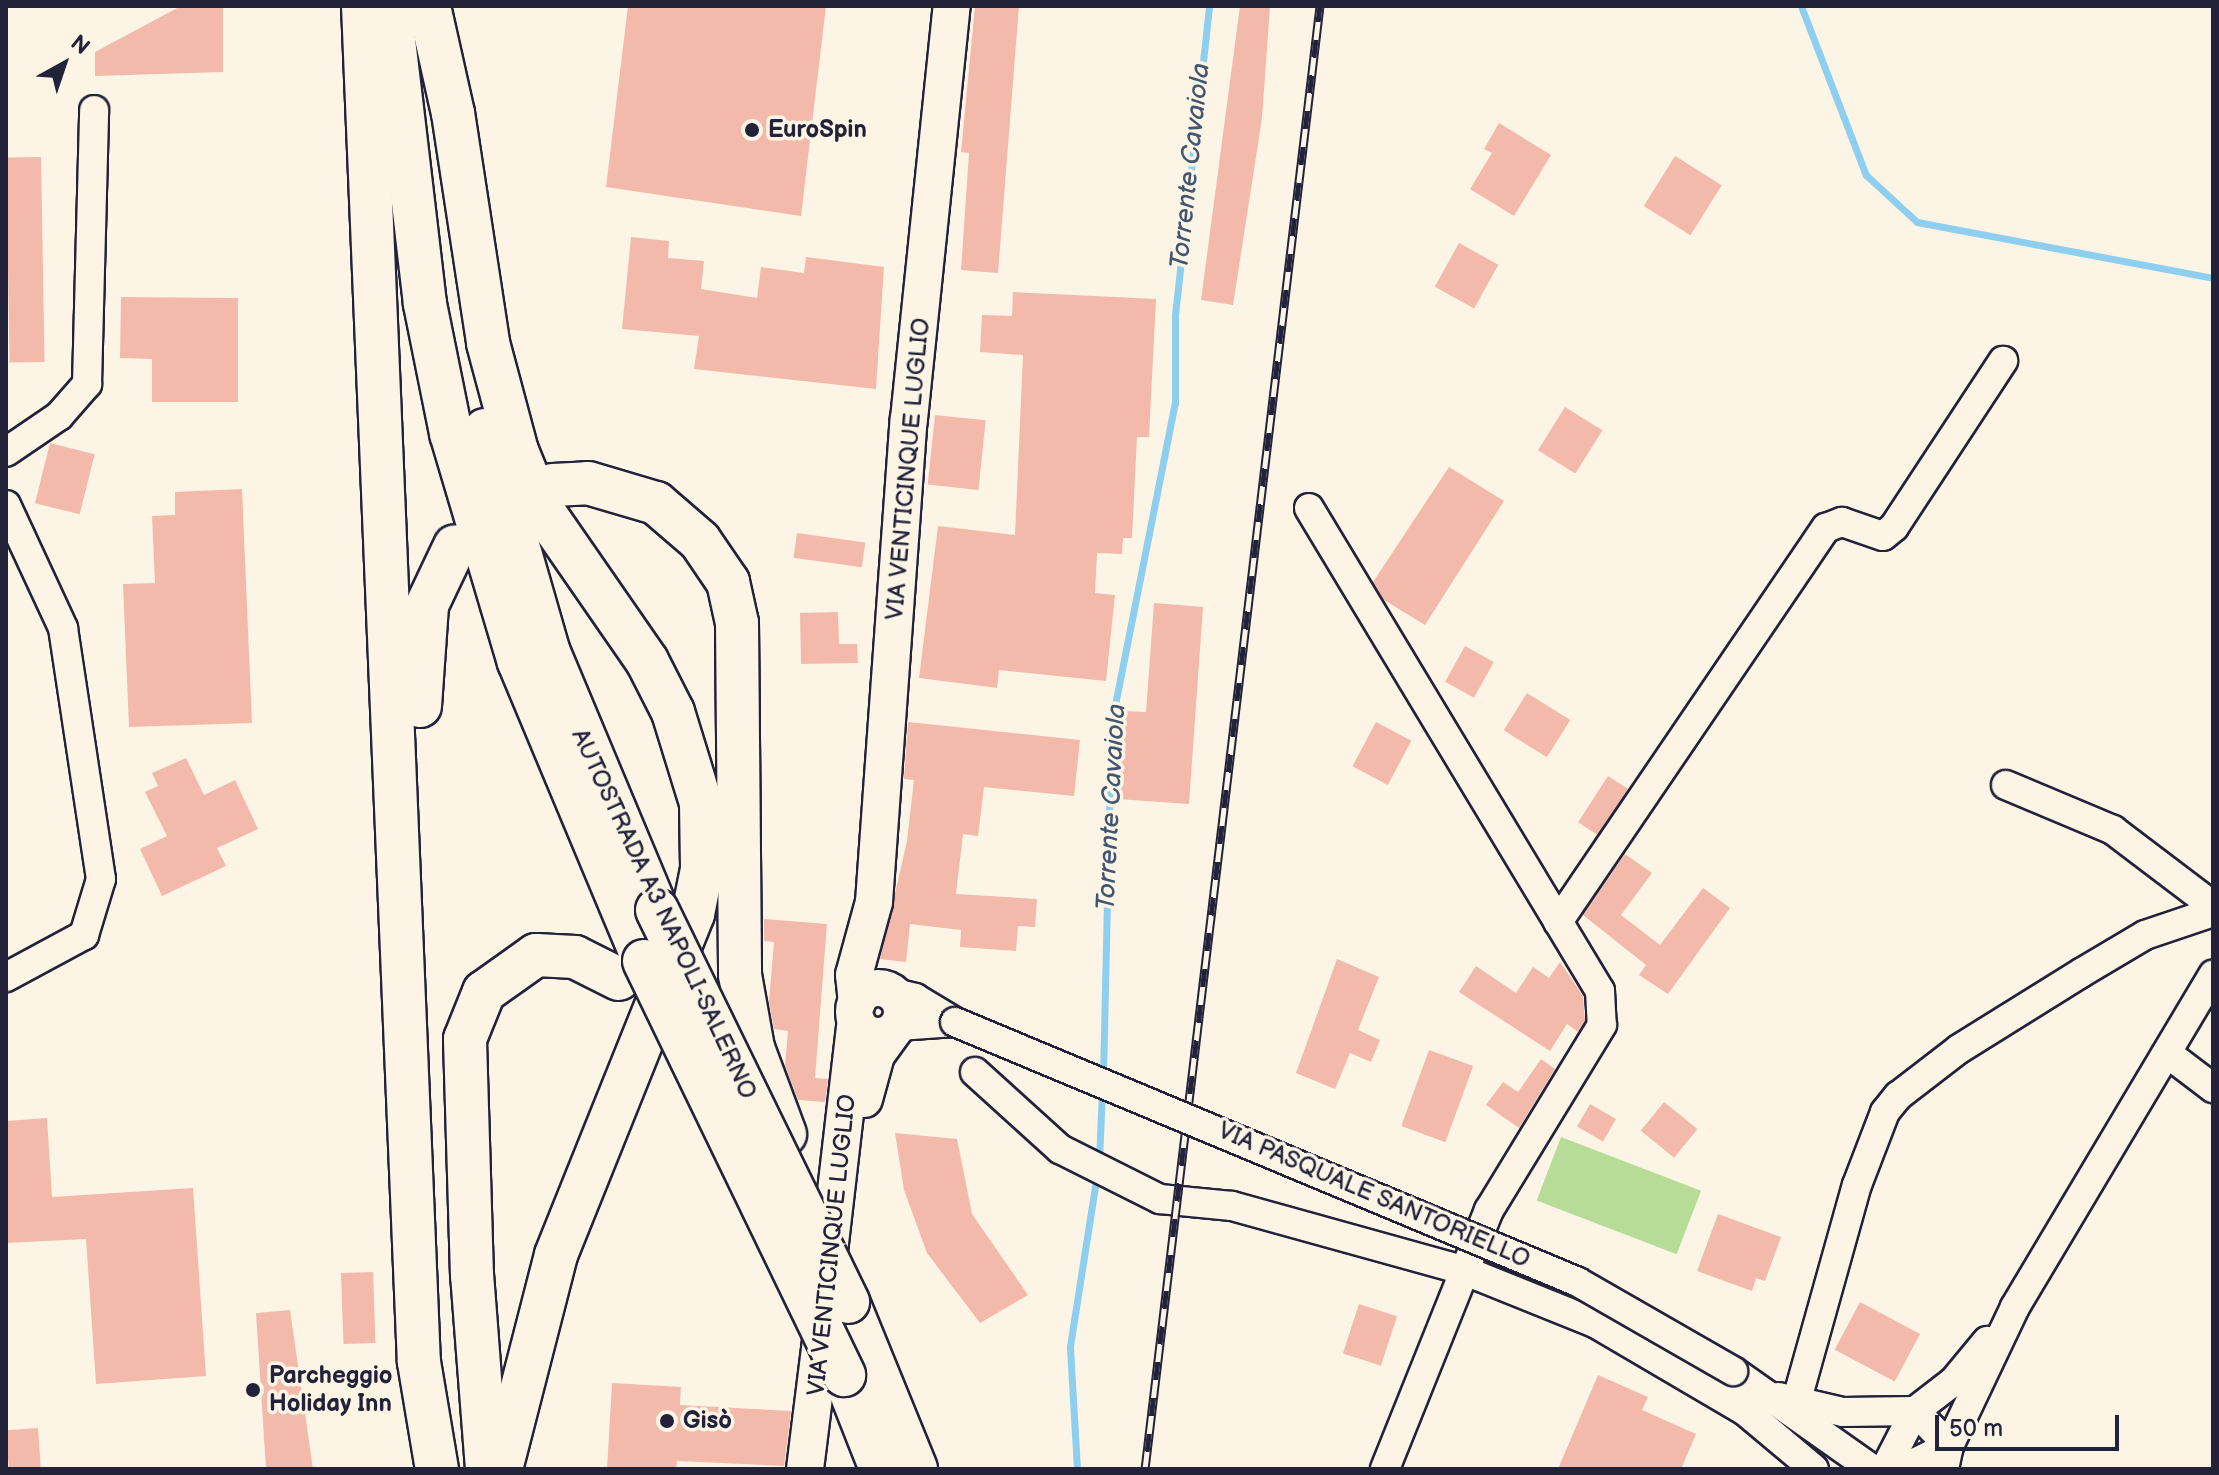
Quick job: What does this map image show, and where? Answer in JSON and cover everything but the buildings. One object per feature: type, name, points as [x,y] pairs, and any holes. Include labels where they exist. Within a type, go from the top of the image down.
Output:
[{"type":"highway","points":[[363,6],[419,1362],[437,1467]]},
{"type":"highway","name":"AUTOSTRADA A3 NAPOLI-SALERNO","points":[[390,6],[421,276],[451,433],[519,662],[631,970],[661,1041],[738,1192],[825,1330],[892,1466]]},
{"type":"highway","points":[[427,6],[453,113],[488,343],[517,451],[539,505],[647,661],[673,712],[692,759],[702,832],[693,914],[556,1255],[501,1469]]},
{"type":"highway","name":"AUTOSTRADA A3 NAPOLI-SALERNO","points":[[427,6],[455,279],[482,420],[548,650],[657,910],[823,1249],[890,1397],[892,1466]]},
{"type":"highway","points":[[553,485],[588,483],[656,503],[700,541],[728,582],[737,623],[739,859],[745,1018],[823,1249]]},
{"type":"highway","points":[[437,1467],[448,1361],[420,735],[421,633],[435,581],[455,546]]},
{"type":"highway","points":[[487,1469],[471,1262],[465,1039],[484,992],[536,955],[575,957],[631,970]]},
{"type":"main road","name":"VIA VENTICINQUE LUGLIO","points":[[805,1469],[872,1001],[870,932],[909,419],[952,6]]},
{"type":"main road","points":[[872,1001],[871,1035],[895,1029]]},
{"type":"main road","name":"VIA VENTICINQUE LUGLIO","points":[[825,1469],[866,1090],[876,1055],[895,1029]]},
{"type":"street","points":[[6,452],[59,416],[87,384],[94,110]]},
{"type":"street","points":[[1558,922],[1826,528],[1842,522],[1883,536],[1894,527],[2003,361]]},
{"type":"street","points":[[6,505],[63,628],[101,879],[84,935],[6,977]]},
{"type":"street","points":[[1309,508],[1600,991],[1602,1025],[1505,1183],[1463,1270],[1385,1469]]},
{"type":"street","points":[[2006,785],[2113,830],[2213,909]]},
{"type":"street","points":[[1787,1400],[1857,1185],[1885,1112],[1898,1096],[1959,1049],[2145,935],[2213,909]]},
{"type":"street","points":[[1946,1457],[2015,1307],[2213,975]]},
{"type":"street","name":"VIA PASQUALE SANTORIELLO","points":[[872,1001],[915,998],[955,1022],[1578,1282],[1787,1400]]},
{"type":"street","name":"VIA PASQUALE SANTORIELLO","points":[[895,1029],[955,1022]]},
{"type":"street","points":[[2167,1053],[2213,1088]]},
{"type":"street","points":[[975,1072],[1006,1105],[1083,1160],[1160,1199],[1232,1206],[1463,1270],[1595,1323],[1745,1411],[1814,1469]]},
{"type":"street","points":[[1885,1469],[1915,1411],[1954,1381],[2015,1307]]},
{"type":"street","points":[[1787,1400],[1883,1416],[1915,1411]]},
{"type":"street","points":[[1787,1400],[1872,1469]]},
{"type":"street","points":[[1915,1411],[1946,1457]]},
{"type":"street","points":[[1902,1469],[1946,1457]]},
{"type":"green space","points":[[1561,1137],[1701,1191],[1677,1254],[1537,1200]]},
{"type":"waterway","name":"Torrente Cavaiola","points":[[1103,1077],[1111,725],[1175,403],[1175,315],[1209,6]]},
{"type":"waterway","points":[[1801,6],[1866,175],[1917,222],[2213,278]]},
{"type":"waterway","name":"Torrente Cavaiola","points":[[1099,1161],[1102,1090]]},
{"type":"waterway","name":"Torrente Cavaiola","points":[[1077,1469],[1070,1346],[1097,1173]]},
{"type":"railway","points":[[1145,1469],[1320,6]]},
{"type":"place","name":"EuroSpin","points":[[752,130]]},
{"type":"place","name":"Parcheggio Holiday Inn","points":[[253,1390]]},
{"type":"place","name":"Gisò","points":[[667,1421]]}]
